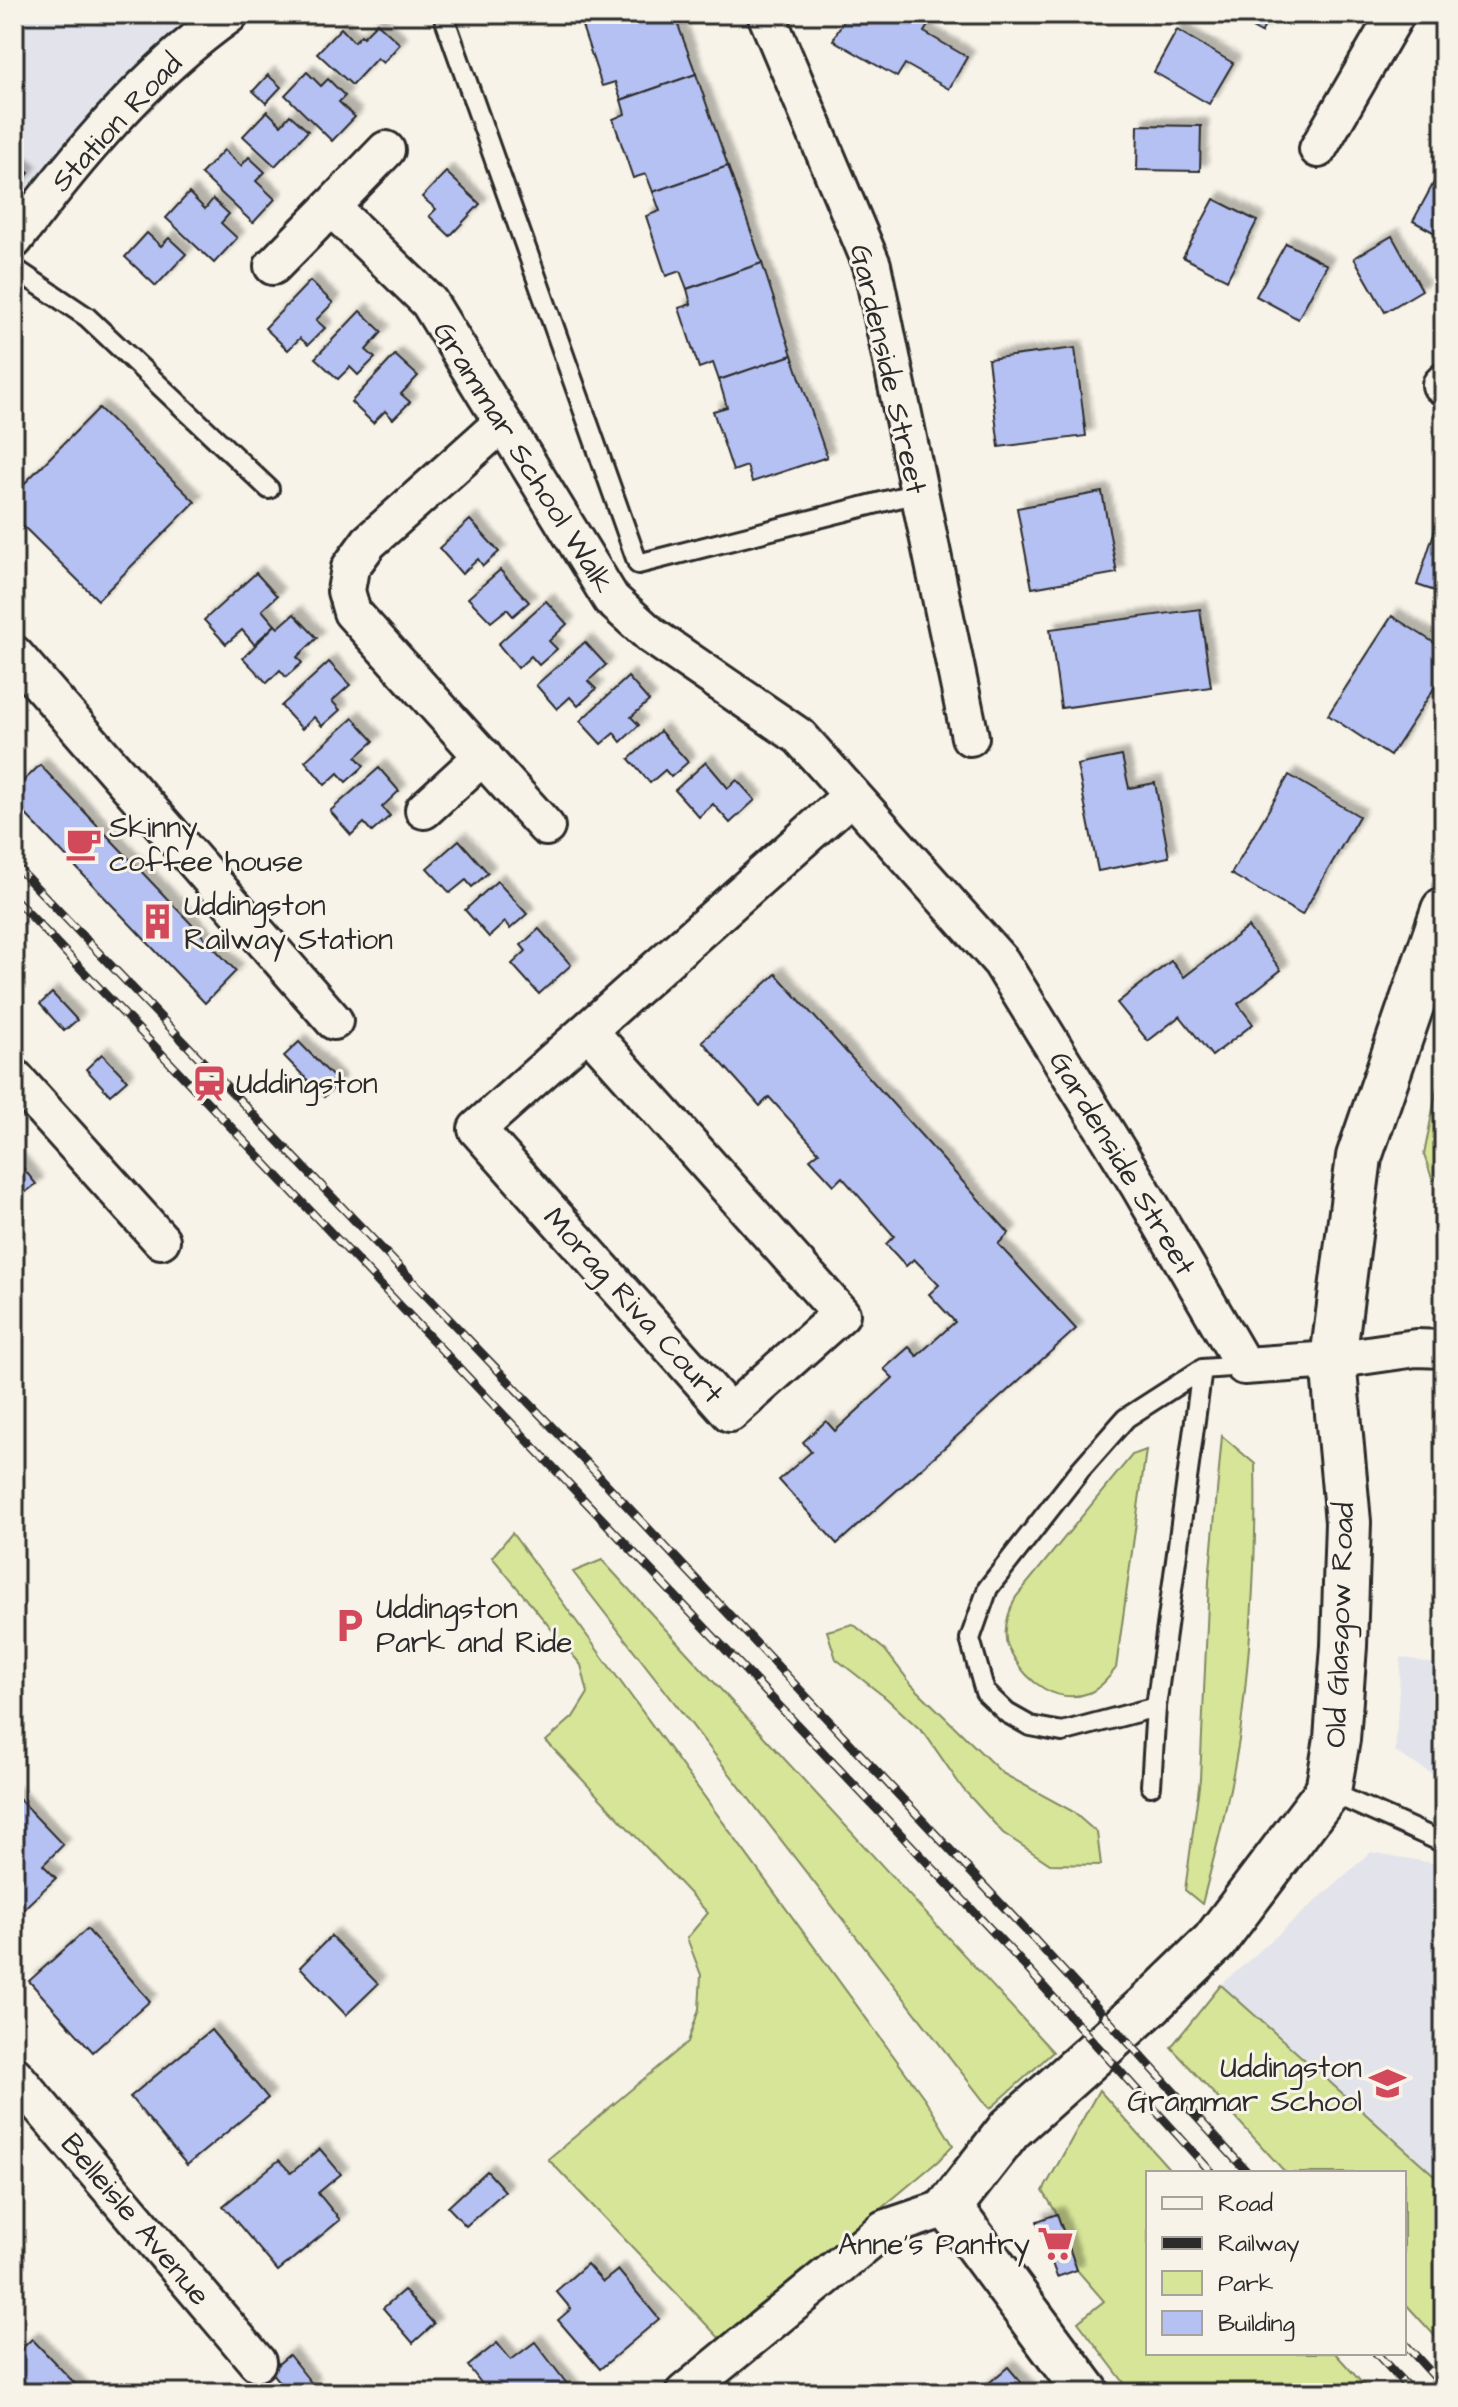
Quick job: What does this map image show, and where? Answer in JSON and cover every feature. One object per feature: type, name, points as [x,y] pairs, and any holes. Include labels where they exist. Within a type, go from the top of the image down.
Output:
[{"type":"street","name":"Station Road","points":[[14,240],[119,114],[190,42],[230,14]]},
{"type":"street","name":"Gardenside Street","points":[[766,14],[872,265],[970,737]]},
{"type":"street","points":[[1318,149],[1396,14]]},
{"type":"street","points":[[273,266],[386,150]]},
{"type":"street","name":"Grammar School Walk","points":[[331,207],[429,302],[611,599],[652,636],[800,737],[1001,962]]},
{"type":"street","points":[[501,424],[369,542],[350,568],[346,591],[352,612],[546,827]]},
{"type":"street","points":[[14,654],[334,1021]]},
{"type":"street","points":[[424,810],[483,756]]},
{"type":"street","name":"Morag Riva Court","points":[[588,1030],[841,1314],[730,1413],[477,1129],[588,1030],[851,796]]},
{"type":"street","name":"Old Glasgow Road","points":[[949,2207],[1010,2129],[1214,1942],[1328,1791],[1337,1739],[1344,1646],[1348,1522],[1333,1360],[1359,1157],[1444,910]]},
{"type":"street","name":"Gardenside Street","points":[[1001,962],[1138,1184],[1244,1366]]},
{"type":"street","points":[[14,1077],[161,1240]]},
{"type":"street","points":[[1244,1366],[1333,1360],[1416,1348],[1444,1349]]},
{"type":"street","name":"Belleisle Avenue","points":[[14,2075],[257,2362]]},
{"type":"street","points":[[684,2393],[884,2229],[949,2207],[1087,2393]]},
{"type":"lane","points":[[443,14],[638,564],[917,493]]},
{"type":"lane","points":[[14,268],[87,317],[269,489]]},
{"type":"lane","points":[[1156,1707],[1062,1732],[1030,1726],[1007,1713],[985,1692],[970,1639],[988,1588],[1081,1469],[1126,1418],[1202,1369],[1244,1366]]},
{"type":"lane","points":[[1151,1786],[1156,1707],[1202,1369]]},
{"type":"lane","points":[[1328,1791],[1444,1843]]},
{"type":"shaded area","points":[[14,14],[204,14],[14,224]]},
{"type":"shaded area","points":[[1401,1657],[1444,1666],[1444,1781],[1395,1752]]},
{"type":"shaded area","name":"Uddingston Grammar School","points":[[1371,1852],[1444,1865],[1444,2184],[1221,1985]]},
{"type":"green space","points":[[1444,1052],[1444,1171],[1433,1181],[1424,1155]]},
{"type":"green space","points":[[1222,1436],[1255,1464],[1254,1562],[1248,1662],[1238,1748],[1202,1904],[1185,1890],[1200,1779],[1209,1581]]},
{"type":"green space","points":[[1146,1450],[1116,1668],[1089,1693],[1066,1696],[1044,1689],[1019,1666],[1007,1645],[1006,1628],[1016,1597],[1132,1455]]},
{"type":"green space","points":[[512,1533],[925,2099],[953,2145],[938,2161],[722,2341],[548,2159],[688,2042],[699,2009],[701,1975],[687,1938],[708,1913],[546,1741],[573,1717],[588,1693],[581,1665],[492,1557]]},
{"type":"green space","points":[[602,1560],[1053,2052],[990,2109],[573,1572]]},
{"type":"green space","points":[[853,1624],[885,1650],[912,1685],[1002,1773],[1072,1811],[1097,1833],[1101,1865],[1050,1864],[1003,1833],[963,1789],[925,1734],[836,1659],[827,1631]]},
{"type":"green space","points":[[1221,1985],[1444,2184],[1444,2346],[1406,2304],[1406,2171],[1284,2171],[1171,2047]]},
{"type":"green space","points":[[1099,2090],[1171,2171],[1146,2171],[1146,2355],[1337,2355],[1371,2393],[1132,2393],[1078,2322],[1104,2301],[1077,2270],[1057,2214],[1043,2191]]},
{"type":"building","points":[[592,14],[674,14],[696,74],[621,100],[615,82],[602,86],[582,26],[595,22]]},
{"type":"building","points":[[847,14],[935,14],[924,32],[967,57],[949,89],[905,64],[897,77],[833,40]]},
{"type":"building","points":[[1227,14],[1272,14],[1261,33]]},
{"type":"building","points":[[377,23],[400,44],[383,63],[377,58],[352,85],[317,53],[341,28],[354,42]]},
{"type":"building","points":[[1177,30],[1233,63],[1209,104],[1154,72]]},
{"type":"building","points":[[307,72],[321,86],[328,79],[345,96],[339,102],[355,117],[332,141],[285,95]]},
{"type":"building","points":[[696,74],[728,166],[653,192],[646,174],[633,178],[613,119],[625,114],[621,100]]},
{"type":"building","points":[[268,75],[281,87],[266,103],[253,91]]},
{"type":"building","points":[[267,111],[281,125],[290,115],[308,131],[275,166],[243,136]]},
{"type":"building","points":[[1138,125],[1201,126],[1200,171],[1137,170]]},
{"type":"building","points":[[224,150],[241,166],[249,157],[265,172],[256,181],[275,199],[253,223],[201,174]]},
{"type":"building","points":[[14,161],[29,173],[14,194]]},
{"type":"building","points":[[728,166],[762,263],[687,289],[680,271],[666,276],[646,216],[660,211],[653,192]]},
{"type":"building","points":[[446,172],[480,204],[450,236],[429,216],[436,209],[422,197]]},
{"type":"building","points":[[1438,175],[1444,179],[1444,238],[1413,221]]},
{"type":"building","points":[[189,193],[205,209],[213,199],[229,214],[221,223],[237,238],[214,263],[166,218]]},
{"type":"building","points":[[1214,199],[1257,221],[1227,280],[1183,257]]},
{"type":"building","points":[[147,233],[161,246],[169,238],[186,254],[156,286],[125,257]]},
{"type":"building","points":[[1392,236],[1422,290],[1385,312],[1354,258]]},
{"type":"building","points":[[1286,243],[1327,265],[1298,319],[1256,296]]},
{"type":"building","points":[[762,263],[792,355],[719,380],[713,363],[699,368],[679,308],[691,304],[687,289]]},
{"type":"building","points":[[310,281],[333,303],[316,320],[325,328],[308,345],[300,338],[288,350],[265,328]]},
{"type":"building","points":[[360,311],[382,332],[366,350],[375,358],[358,375],[350,367],[338,379],[315,358]]},
{"type":"building","points":[[1075,348],[1086,436],[999,447],[988,359]]},
{"type":"building","points":[[395,355],[418,376],[401,394],[410,402],[393,419],[385,411],[373,423],[351,402]]},
{"type":"building","points":[[792,355],[827,457],[752,482],[747,466],[733,471],[713,411],[727,407],[719,380]]},
{"type":"building","points":[[99,408],[195,502],[98,600],[14,517],[14,494]]},
{"type":"building","points":[[1102,492],[1117,573],[1032,588],[1017,508]]},
{"type":"building","points":[[1444,502],[1444,594],[1417,585]]},
{"type":"building","points":[[470,520],[499,552],[483,566],[478,559],[462,574],[439,548]]},
{"type":"building","points":[[500,570],[529,602],[513,616],[507,609],[491,622],[468,598]]},
{"type":"building","points":[[256,573],[277,596],[262,610],[275,625],[254,644],[242,630],[226,644],[204,620]]},
{"type":"building","points":[[546,601],[567,624],[549,641],[557,649],[539,665],[531,656],[518,668],[498,644]]},
{"type":"building","points":[[1200,609],[1211,687],[1061,708],[1050,629]]},
{"type":"building","points":[[294,614],[317,638],[297,657],[302,663],[286,677],[280,670],[267,683],[243,658],[275,625],[278,628]]},
{"type":"building","points":[[1392,616],[1444,649],[1444,673],[1390,756],[1328,715]]},
{"type":"building","points":[[585,642],[606,665],[588,681],[596,689],[578,706],[570,697],[557,709],[536,685]]},
{"type":"building","points":[[329,662],[350,685],[332,701],[340,710],[322,726],[314,717],[302,729],[281,706]]},
{"type":"building","points":[[628,677],[649,701],[631,717],[639,725],[621,742],[614,733],[601,744],[580,721]]},
{"type":"building","points":[[353,718],[374,741],[356,757],[364,766],[346,782],[338,773],[325,785],[305,761]]},
{"type":"building","points":[[660,731],[688,762],[671,777],[665,770],[650,783],[629,759]]},
{"type":"building","points":[[1122,756],[1129,788],[1155,783],[1169,857],[1098,871],[1077,765]]},
{"type":"building","points":[[706,762],[728,788],[737,780],[755,800],[730,823],[713,804],[699,817],[675,790]]},
{"type":"building","name":"Uddingston Railway Station","points":[[40,765],[236,971],[205,1003],[14,802],[14,790]]},
{"type":"building","points":[[379,768],[399,791],[382,807],[390,816],[372,832],[364,823],[351,835],[330,811]]},
{"type":"building","points":[[1289,775],[1359,816],[1302,915],[1231,874]]},
{"type":"building","points":[[459,840],[488,873],[472,887],[466,880],[450,893],[427,868]]},
{"type":"building","points":[[497,881],[527,914],[510,929],[505,922],[489,937],[465,910]]},
{"type":"building","points":[[1248,927],[1281,970],[1238,1004],[1253,1024],[1212,1056],[1180,1016],[1148,1041],[1117,1003],[1171,961],[1184,977]]},
{"type":"building","points":[[539,929],[571,965],[539,994],[512,964],[526,951],[521,945]]},
{"type":"building","points":[[776,974],[1009,1233],[998,1244],[1076,1329],[837,1544],[779,1480],[811,1452],[803,1442],[826,1421],[835,1431],[893,1378],[884,1369],[909,1347],[917,1356],[955,1322],[929,1294],[939,1285],[914,1259],[906,1266],[886,1244],[894,1236],[842,1177],[834,1185],[810,1159],[819,1152],[769,1097],[760,1106],[702,1041]]},
{"type":"building","points":[[52,993],[77,1020],[64,1031],[40,1004]]},
{"type":"building","points":[[299,1042],[339,1083],[324,1097],[284,1056]]},
{"type":"building","points":[[102,1054],[127,1080],[110,1095],[86,1069]]},
{"type":"building","points":[[14,1157],[36,1184],[14,1201]]},
{"type":"building","points":[[14,1794],[63,1845],[43,1865],[56,1878],[14,1918]]},
{"type":"building","points":[[87,1929],[150,2001],[93,2052],[29,1981]]},
{"type":"building","points":[[331,1936],[378,1984],[346,2015],[300,1967]]},
{"type":"building","points":[[211,2030],[268,2098],[187,2165],[130,2097]]},
{"type":"building","points":[[320,2149],[341,2174],[318,2193],[340,2220],[278,2271],[223,2206],[279,2160],[291,2173]]},
{"type":"building","points":[[487,2171],[505,2191],[466,2226],[448,2207]]},
{"type":"building","points":[[1057,2214],[1077,2270],[1057,2277],[1037,2221]]},
{"type":"building","points":[[587,2264],[603,2282],[618,2270],[659,2319],[600,2369],[558,2320],[571,2309],[556,2291]]},
{"type":"building","points":[[404,2290],[434,2324],[413,2343],[383,2308]]},
{"type":"building","points":[[32,2339],[84,2393],[14,2393],[14,2356]]},
{"type":"building","points":[[535,2342],[574,2393],[471,2393],[482,2384],[468,2366],[497,2343],[511,2360]]},
{"type":"building","points":[[289,2355],[313,2385],[303,2393],[288,2393],[270,2371]]},
{"type":"building","points":[[1008,2367],[1030,2393],[977,2393]]},
{"type":"railway","points":[[14,864],[598,1475],[1033,1938],[1246,2171]]},
{"type":"railway","points":[[14,898],[1014,1954],[1210,2171]]},
{"type":"railway","points":[[1406,2345],[1444,2387]]},
{"type":"railway","points":[[1378,2355],[1413,2393]]},
{"type":"place","name":"Skinny coffee house","points":[[83,844]]},
{"type":"place","name":"Uddingston Railway Station","points":[[158,922]]},
{"type":"place","name":"Uddingston","points":[[210,1083]]},
{"type":"place","name":"Uddingston Park and Ride","points":[[350,1625]]},
{"type":"place","name":"Uddingston Grammar School","points":[[1388,2084]]},
{"type":"place","name":"Anne's Pantry","points":[[1056,2244]]}]
